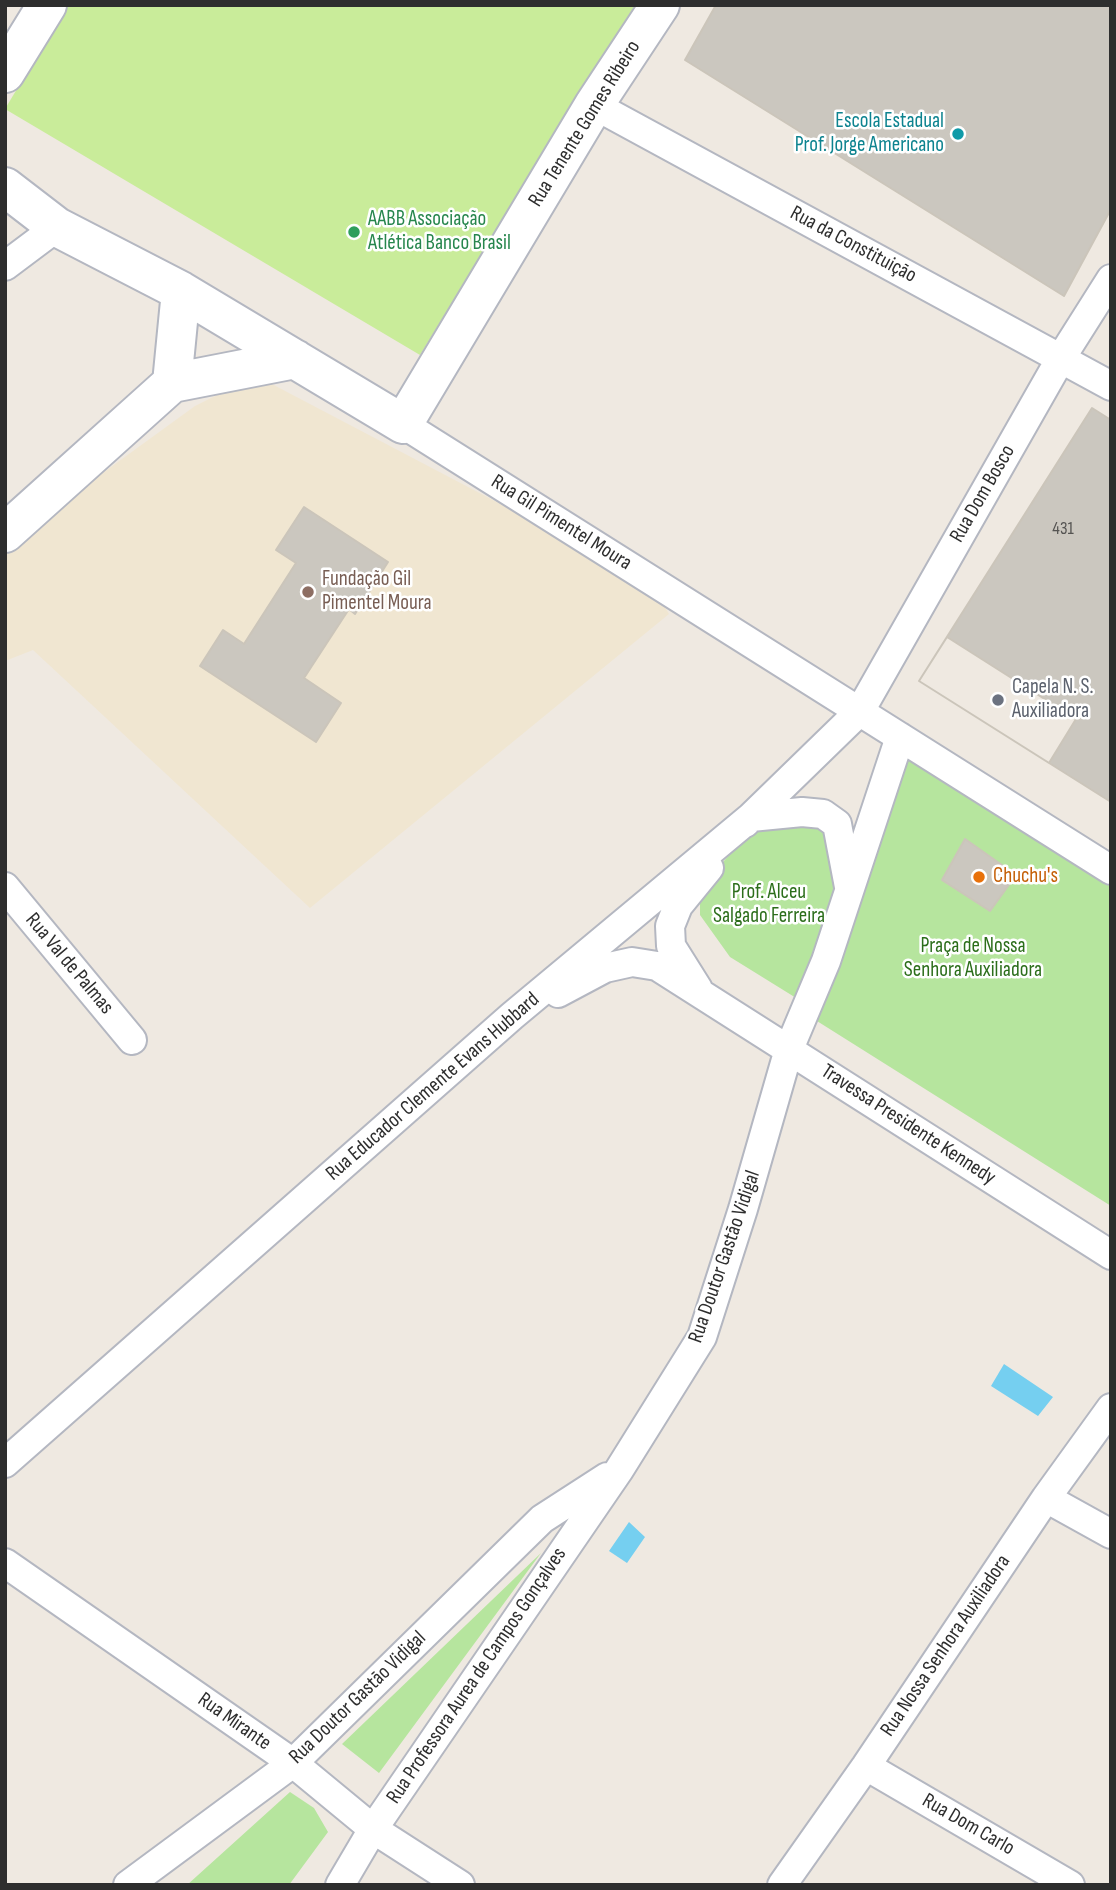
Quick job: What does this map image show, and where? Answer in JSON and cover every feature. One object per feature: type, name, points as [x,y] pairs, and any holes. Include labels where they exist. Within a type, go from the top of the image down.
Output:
[{"type":"main road","points":[[5,73],[47,5]]},
{"type":"main road","name":"Rua Tenente Gomes Ribeiro","points":[[403,424],[594,105],[660,5]]},
{"type":"main road","name":"Rua Gil Pimentel Moura","points":[[5,187],[57,227],[181,291],[403,424]]},
{"type":"main road","points":[[172,383],[181,291]]},
{"type":"main road","points":[[5,533],[172,383],[295,359]]},
{"type":"street","name":"Rua da Constituição","points":[[594,105],[1111,386]]},
{"type":"street","points":[[5,266],[57,227]]},
{"type":"street","name":"Rua Dom Bosco","points":[[860,711],[1061,358],[1111,279]]},
{"type":"street","name":"Rua Gil Pimentel Moura","points":[[403,424],[1111,870]]},
{"type":"street","name":"Rua Educador Clemente Evans Hubbard","points":[[5,1463],[512,1016],[751,817],[860,711]]},
{"type":"street","name":"Rua Doutor Gastão Vidigal","points":[[128,1885],[293,1763],[542,1519],[619,1470],[702,1337],[743,1209],[789,1049],[826,961],[900,737]]},
{"type":"street","points":[[751,817],[802,812],[823,814],[837,824],[850,891]]},
{"type":"street","name":"Travessa Presidente Kennedy","points":[[703,998],[671,946],[670,926],[678,906],[751,817]]},
{"type":"street","name":"Rua Val de Palmas","points":[[5,887],[132,1040]]},
{"type":"street","name":"Travessa Presidente Kennedy","points":[[512,1016],[606,968],[632,962],[657,966],[703,998],[789,1049],[1111,1255]]},
{"type":"street","name":"Rua Nossa Senhora Auxiliadora","points":[[782,1885],[866,1766],[1046,1498],[1111,1408]]},
{"type":"street","name":"Rua Professora Aurea de Campos Gonçalves","points":[[340,1885],[373,1829],[619,1470]]},
{"type":"street","points":[[1046,1498],[1111,1534]]},
{"type":"street","name":"Rua Mirante","points":[[5,1563],[293,1763],[373,1829],[460,1885]]},
{"type":"street","name":"Rua Dom Carlo","points":[[866,1766],[1070,1885]]},
{"type":"shaded area","points":[[268,382],[651,583],[669,614],[310,908],[33,650],[5,661],[5,544],[195,406],[235,386]]},
{"type":"green space","name":"AABB Associação Atlética Banco Brasil","points":[[67,5],[635,5],[420,355],[5,109]]},
{"type":"green space","name":"Praça de Nossa Senhora Auxiliadora","points":[[905,749],[1111,877],[1111,1206],[809,1016]]},
{"type":"green space","name":"Prof. Alceu Salgado Ferreira","points":[[800,819],[829,829],[839,892],[801,1001],[730,957],[700,915],[700,889],[753,827]]},
{"type":"green space","points":[[541,1553],[379,1773],[342,1744]]},
{"type":"green space","points":[[290,1792],[314,1808],[328,1832],[289,1885],[187,1885]]},
{"type":"water","points":[[1004,1364],[1053,1397],[1038,1416],[991,1386]]},
{"type":"water","points":[[629,1522],[645,1537],[627,1563],[609,1551]]},
{"type":"building","name":"Escola Estadual Prof. Jorge Americano","points":[[716,5],[1111,5],[1111,209],[1064,296],[685,60]]},
{"type":"building","points":[[1092,408],[1111,420],[1111,802],[919,681]]},
{"type":"building","points":[[304,507],[388,562],[355,614],[349,609],[304,678],[341,703],[316,742],[200,666],[223,630],[244,644],[296,563],[276,550]]},
{"type":"building","name":"Capela N. S. Auxiliadora","points":[[947,637],[1076,719],[1049,763],[919,681]]},
{"type":"building","name":"Chuchu's","points":[[965,839],[1016,875],[990,911],[942,880]]},
{"type":"place","name":"Escola Estadual Prof. Jorge Americano","points":[[958,134]]},
{"type":"place","name":"AABB Associação Atlética Banco Brasil","points":[[354,232]]},
{"type":"place","name":"Fundação Gil Pimentel Moura","points":[[308,592]]},
{"type":"place","name":"Capela N. S. Auxiliadora","points":[[998,700]]},
{"type":"place","name":"Chuchu's","points":[[979,877]]}]
